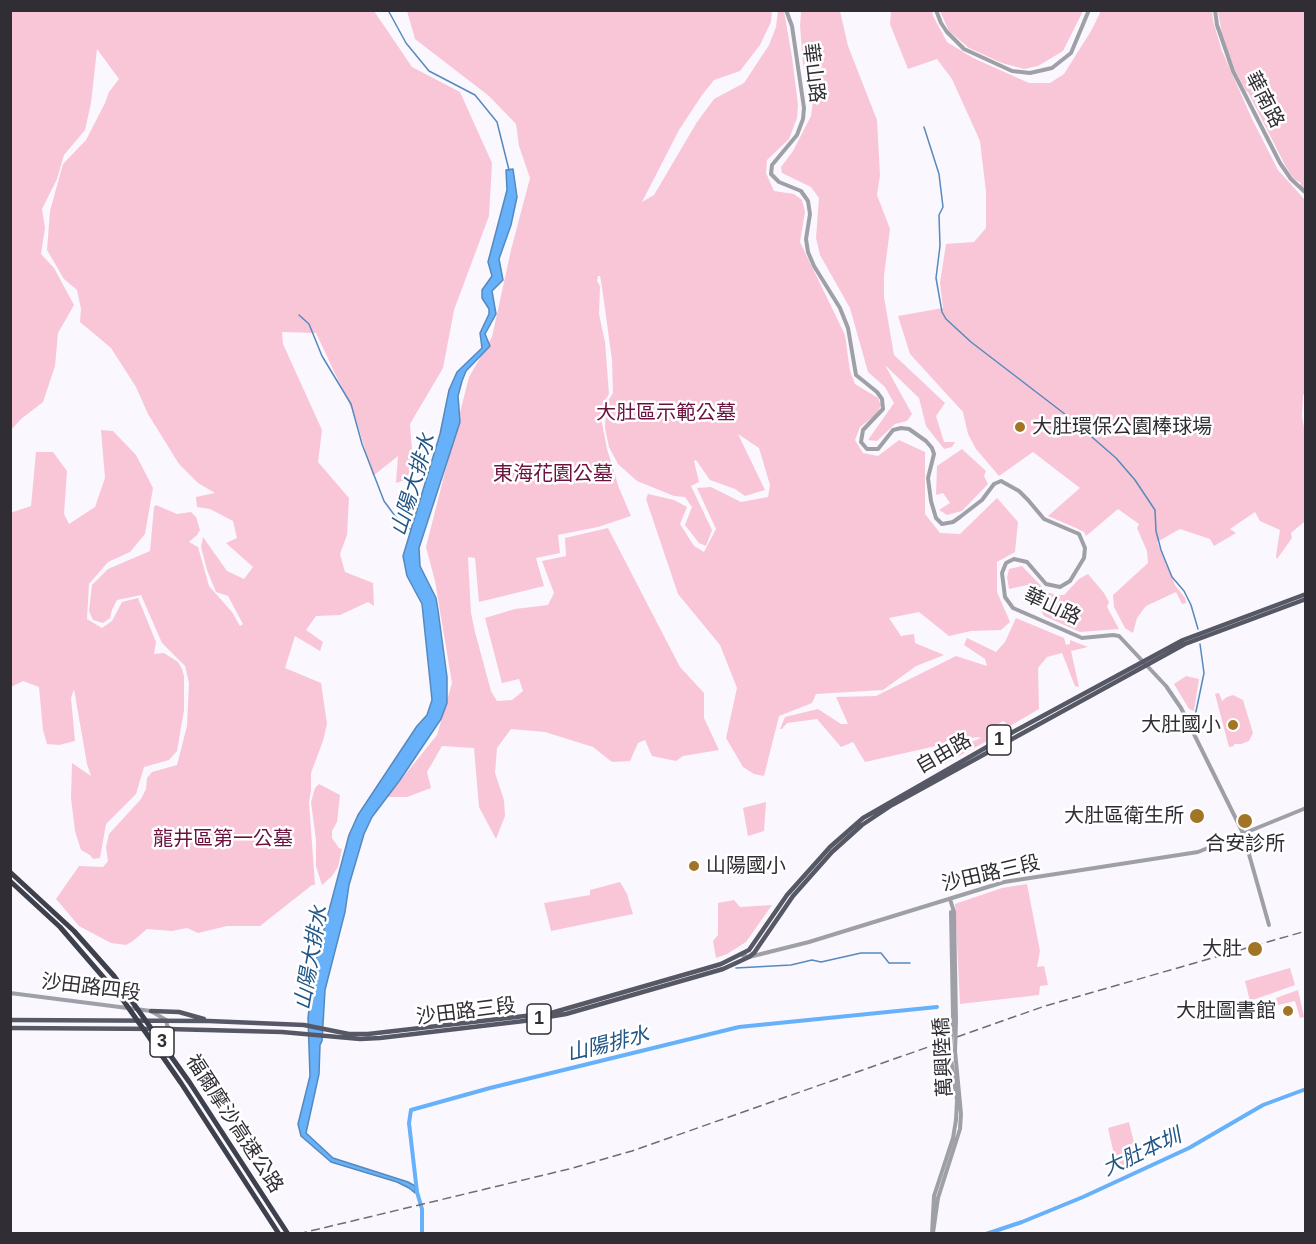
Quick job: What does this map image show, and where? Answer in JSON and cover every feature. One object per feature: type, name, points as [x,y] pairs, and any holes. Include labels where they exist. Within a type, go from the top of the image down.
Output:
[{"type":"highway","name":"福爾摩沙高速公路","points":[[10,872],[66,923],[114,976],[190,1083],[288,1233]]},
{"type":"highway","name":"福爾摩沙高速公路","points":[[10,881],[60,927],[123,1000],[181,1083],[279,1233]]},
{"type":"main road","name":"自由路","points":[[742,955],[754,944],[787,895],[837,844],[892,805],[1183,640],[1305,594]]},
{"type":"main road","name":"自由路","points":[[1146,663],[1185,644],[1305,599]]},
{"type":"main road","name":"自由路","points":[[749,957],[793,896],[837,844]]},
{"type":"main road","name":"沙田路三段","points":[[168,1029],[307,1034],[360,1039],[524,1021],[566,1014],[742,955]]},
{"type":"main road","name":"沙田路三段","points":[[307,1026],[349,1034],[368,1034],[551,1013],[723,969],[749,957]]},
{"type":"main road","points":[[151,1011],[179,1012],[209,1021]]},
{"type":"main road","name":"1","points":[[10,1020],[166,1020]]},
{"type":"main road","name":"沙田路四段","points":[[166,1020],[307,1026]]},
{"type":"main road","name":"1","points":[[10,1028],[168,1029]]},
{"type":"street","name":"華山路","points":[[786,10],[792,26],[804,108],[803,119],[797,135],[772,165],[771,174],[780,182],[801,191],[808,201],[810,214],[806,239],[808,252],[840,308],[848,328],[856,375],[878,392],[882,399],[883,409],[880,414],[860,435],[863,446],[872,450],[878,448],[893,430],[901,428],[909,429],[926,441],[932,447],[934,454],[928,478],[931,501],[936,518],[942,524],[953,522],[960,517],[982,500],[994,484],[1001,481],[1024,495],[1044,519],[1079,534],[1085,548],[1084,558],[1070,581],[1060,586],[1046,584],[1027,562],[1020,559],[1014,560],[1006,563],[1002,570],[1005,597],[1014,608],[1082,638],[1119,636],[1166,686],[1181,708],[1243,833],[1269,925]]},
{"type":"street","points":[[936,10],[941,23],[964,50],[1020,73],[1041,72],[1052,68],[1071,53],[1089,10]]},
{"type":"street","name":"華南路","points":[[1215,10],[1217,25],[1233,70],[1280,163],[1305,193]]},
{"type":"street","points":[[1305,402],[1305,430]]},
{"type":"street","name":"沙田路三段","points":[[742,955],[749,957],[809,942],[1004,882],[1198,852],[1305,808]]},
{"type":"street","name":"萬興陸橋","points":[[932,1233],[931,1221],[936,1197],[956,1120],[957,1100],[950,1052],[953,1015],[953,912],[950,898]]},
{"type":"street","name":"沙田路四段","points":[[10,993],[151,1011],[166,1020]]},
{"type":"street","points":[[166,1020],[168,1029]]},
{"type":"green space","points":[[940,10],[1083,11],[1063,51],[1038,66],[1024,69],[1002,63],[969,48],[949,31]]},
{"type":"green space","name":"龍井區第一公墓","points":[[10,11],[374,11],[412,67],[460,92],[492,163],[489,216],[454,310],[443,368],[410,424],[414,477],[396,483],[398,456],[373,476],[355,416],[316,333],[282,332],[283,344],[322,430],[318,462],[349,498],[347,535],[340,554],[345,572],[373,583],[374,606],[368,602],[340,615],[316,616],[306,630],[323,642],[320,651],[295,636],[285,668],[321,683],[327,724],[311,773],[309,802],[315,885],[260,926],[227,926],[198,933],[187,928],[172,931],[147,929],[126,945],[111,943],[79,926],[56,899],[79,866],[103,867],[108,861],[106,847],[109,834],[141,799],[146,789],[147,778],[152,772],[177,765],[187,726],[189,683],[185,666],[162,643],[141,595],[117,600],[110,618],[103,623],[93,620],[89,611],[92,585],[108,569],[150,551],[156,505],[177,514],[191,512],[196,517],[200,530],[189,542],[198,547],[209,586],[232,612],[240,626],[243,624],[228,596],[216,592],[201,547],[203,537],[227,571],[244,579],[253,567],[226,543],[237,538],[233,521],[210,509],[197,507],[196,497],[215,493],[198,483],[179,464],[148,414],[136,387],[111,348],[80,322],[81,309],[77,290],[64,279],[47,250],[50,211],[63,164],[86,140],[109,92],[119,79],[97,49],[91,103],[85,130],[64,155],[57,179],[42,209],[45,228],[41,254],[54,268],[74,305],[58,333],[55,366],[43,402],[11,430]]},
{"type":"green space","points":[[407,11],[772,11],[771,22],[760,45],[740,71],[714,80],[702,95],[679,130],[642,202],[654,195],[697,122],[714,99],[744,83],[769,45],[776,27],[778,11],[784,11],[798,105],[797,118],[789,139],[767,160],[766,173],[774,191],[794,194],[802,200],[805,212],[800,242],[845,335],[850,371],[855,384],[878,398],[881,405],[877,414],[860,427],[855,440],[863,453],[878,456],[899,440],[925,452],[925,514],[940,533],[960,534],[997,498],[1018,522],[1015,552],[997,562],[997,592],[1010,622],[1001,630],[971,631],[949,636],[919,612],[889,618],[901,636],[914,634],[915,643],[944,655],[916,666],[883,690],[816,694],[812,703],[779,716],[764,776],[754,774],[743,767],[726,738],[737,688],[720,645],[678,594],[646,499],[648,494],[674,500],[687,507],[680,524],[694,546],[704,552],[716,529],[697,488],[711,487],[741,502],[768,497],[770,485],[759,448],[738,434],[765,490],[745,496],[735,489],[710,480],[696,460],[694,461],[699,482],[691,486],[712,530],[706,546],[699,543],[685,525],[692,507],[685,497],[674,496],[637,481],[618,464],[609,447],[605,428],[606,404],[613,393],[612,360],[602,287],[600,276],[598,276],[599,314],[605,342],[609,394],[601,407],[602,423],[619,488],[631,516],[598,527],[558,535],[560,553],[536,558],[544,586],[479,602],[475,558],[468,557],[471,613],[475,632],[491,691],[497,701],[512,700],[523,691],[519,679],[502,683],[485,618],[515,609],[548,605],[554,593],[542,561],[566,556],[565,538],[608,528],[680,667],[704,693],[704,718],[719,750],[683,756],[676,761],[652,756],[645,740],[638,743],[630,761],[612,762],[593,747],[545,732],[511,729],[497,748],[495,773],[504,800],[505,816],[496,839],[479,807],[474,748],[442,746],[427,772],[431,788],[407,797],[387,797],[437,735],[452,683],[435,581],[426,547],[469,377],[492,337],[530,178],[519,146],[516,124],[489,96],[415,39]]},
{"type":"green space","points":[[801,11],[840,11],[848,46],[877,120],[880,175],[877,195],[890,229],[884,276],[884,297],[894,355],[945,403],[936,416],[944,442],[955,442],[952,447],[944,449],[926,426],[919,398],[885,365],[912,414],[907,421],[895,424],[877,441],[868,440],[894,403],[885,387],[868,372],[850,308],[820,255],[816,238],[819,198],[811,187],[782,173],[781,167],[793,151],[811,116],[815,86],[807,83],[803,63]]},
{"type":"green space","points":[[891,11],[932,11],[947,42],[973,58],[1029,83],[1050,83],[1064,74],[1101,11],[1212,11],[1222,51],[1252,119],[1278,170],[1305,200],[1306,389],[1303,396],[1302,416],[1306,440],[1305,516],[1304,522],[1291,533],[1292,538],[1277,559],[1280,530],[1260,521],[1255,512],[1230,529],[1236,533],[1214,546],[1210,539],[1180,529],[1157,542],[1175,585],[1186,603],[1182,604],[1176,592],[1146,606],[1137,618],[1133,633],[1125,628],[1114,607],[1113,595],[1148,563],[1147,551],[1137,528],[1139,524],[1118,509],[1086,536],[1084,532],[1048,516],[1080,488],[1033,452],[999,476],[976,449],[968,434],[963,412],[910,354],[898,316],[943,308],[940,283],[946,244],[974,242],[986,228],[986,192],[980,141],[952,79],[937,59],[908,69],[890,24]]},
{"type":"green space","points":[[1218,11],[1305,11],[1305,191],[1300,186],[1301,183],[1294,179],[1286,167],[1235,70],[1222,35]]},
{"type":"green space","points":[[101,430],[113,431],[136,455],[153,488],[145,534],[130,552],[108,562],[89,584],[87,619],[102,628],[112,621],[122,602],[138,598],[156,642],[154,654],[164,653],[178,662],[182,669],[184,710],[177,751],[169,760],[144,767],[136,794],[106,824],[100,858],[93,859],[81,850],[75,831],[71,798],[72,763],[91,776],[74,689],[71,698],[75,741],[59,745],[47,744],[43,730],[39,687],[23,681],[11,687],[10,513],[31,506],[36,452],[53,452],[67,471],[64,514],[69,524],[95,507],[105,478]]},
{"type":"green space","points":[[962,449],[986,471],[984,476],[988,484],[962,511],[947,515],[939,510],[950,503],[943,493],[936,495],[937,466]]},
{"type":"green space","points":[[1022,566],[1047,592],[1056,595],[1064,595],[1079,579],[1088,574],[1104,593],[1109,602],[1107,607],[1119,629],[1080,632],[1044,616],[1027,585],[1009,589],[1007,577],[1009,569]]},
{"type":"green space","points":[[1016,618],[1064,638],[1066,645],[1070,644],[1070,640],[1088,647],[1071,651],[1079,687],[1075,686],[1062,653],[1047,657],[1038,668],[1039,709],[1010,726],[1003,721],[994,727],[995,734],[991,739],[934,769],[930,759],[981,738],[976,737],[865,762],[853,742],[841,747],[817,719],[787,723],[780,729],[785,717],[818,709],[841,724],[848,724],[836,697],[876,696],[956,656],[987,666],[985,659],[964,645],[967,638],[996,652],[1005,642]]},
{"type":"green space","points":[[1186,676],[1199,679],[1194,711],[1189,709],[1174,684]]},
{"type":"green space","points":[[1219,693],[1222,701],[1233,695],[1243,700],[1253,733],[1249,741],[1229,747],[1215,694]]},
{"type":"green space","points":[[319,784],[340,795],[337,822],[332,831],[332,838],[342,849],[338,867],[322,885],[316,866],[316,840],[311,802],[315,788]]},
{"type":"green space","points":[[766,802],[764,831],[748,836],[743,808]]},
{"type":"green space","points":[[620,882],[627,894],[633,914],[551,931],[544,903],[590,895],[590,890]]},
{"type":"green space","points":[[1027,884],[1040,951],[1037,967],[1044,966],[1048,985],[1040,986],[1039,995],[960,1004],[955,904],[1002,888]]},
{"type":"green space","points":[[734,900],[740,907],[772,905],[746,942],[716,958],[713,941],[718,935],[718,903]]},
{"type":"green space","points":[[1290,968],[1295,985],[1250,1001],[1245,981]]},
{"type":"green space","points":[[1298,990],[1304,1017],[1300,1018],[1295,1001],[1278,1005],[1276,998]]},
{"type":"green space","points":[[1129,1122],[1138,1160],[1117,1168],[1108,1128]]},
{"type":"water","points":[[513,169],[517,197],[511,225],[499,259],[503,280],[492,291],[496,314],[485,334],[490,346],[466,371],[462,381],[458,396],[460,422],[419,548],[420,566],[436,598],[447,677],[447,703],[441,719],[372,817],[364,834],[349,885],[345,912],[325,990],[319,1074],[306,1133],[333,1158],[408,1182],[415,1186],[415,1193],[397,1182],[331,1162],[301,1136],[298,1124],[310,1076],[308,1018],[314,967],[349,835],[358,815],[417,726],[427,715],[432,700],[422,604],[407,576],[403,556],[440,434],[449,390],[457,372],[482,348],[480,333],[489,309],[482,298],[482,290],[492,276],[488,262],[507,190],[506,170]]},
{"type":"waterway","name":"山陽大排水","points":[[388,10],[406,43],[429,71],[475,95],[497,122],[509,170]]},
{"type":"waterway","points":[[924,127],[939,174],[943,207],[939,215],[940,246],[936,278],[942,312],[946,319],[971,342],[1070,418],[1116,458],[1135,480],[1155,510],[1156,531],[1161,550],[1172,577],[1184,591],[1191,605],[1198,629]]},
{"type":"waterway","points":[[299,315],[309,324],[322,356],[351,404],[362,444],[384,501],[395,516],[410,529]]},
{"type":"waterway","points":[[1194,721],[1204,673],[1200,644]]},
{"type":"waterway","points":[[736,968],[791,965],[812,960],[821,962],[861,953],[881,953],[889,963],[910,963]]},
{"type":"waterway","name":"山陽排水","points":[[422,1234],[422,1209],[417,1192],[409,1123],[411,1110],[490,1088],[739,1027],[937,1007]]},
{"type":"waterway","name":"大肚本圳","points":[[986,1234],[1083,1197],[1189,1148],[1263,1105],[1306,1089]]},
{"type":"railway","points":[[298,1234],[569,1169],[632,1151],[1045,1006],[1306,931]]},
{"type":"place","name":"大肚環保公園棒球場","points":[[1020,427]]},
{"type":"place","name":"大肚國小","points":[[1233,725]]},
{"type":"place","name":"大肚區衛生所","points":[[1197,816]]},
{"type":"place","name":"合安診所","points":[[1245,821]]},
{"type":"place","name":"山陽國小","points":[[694,866]]},
{"type":"place","name":"大肚","points":[[1255,949]]},
{"type":"place","name":"大肚圖書館","points":[[1288,1011]]},
{"type":"park label","name":"大肚區示範公墓","points":[[666,413]]},
{"type":"park label","name":"東海花園公墓","points":[[553,474]]}]
